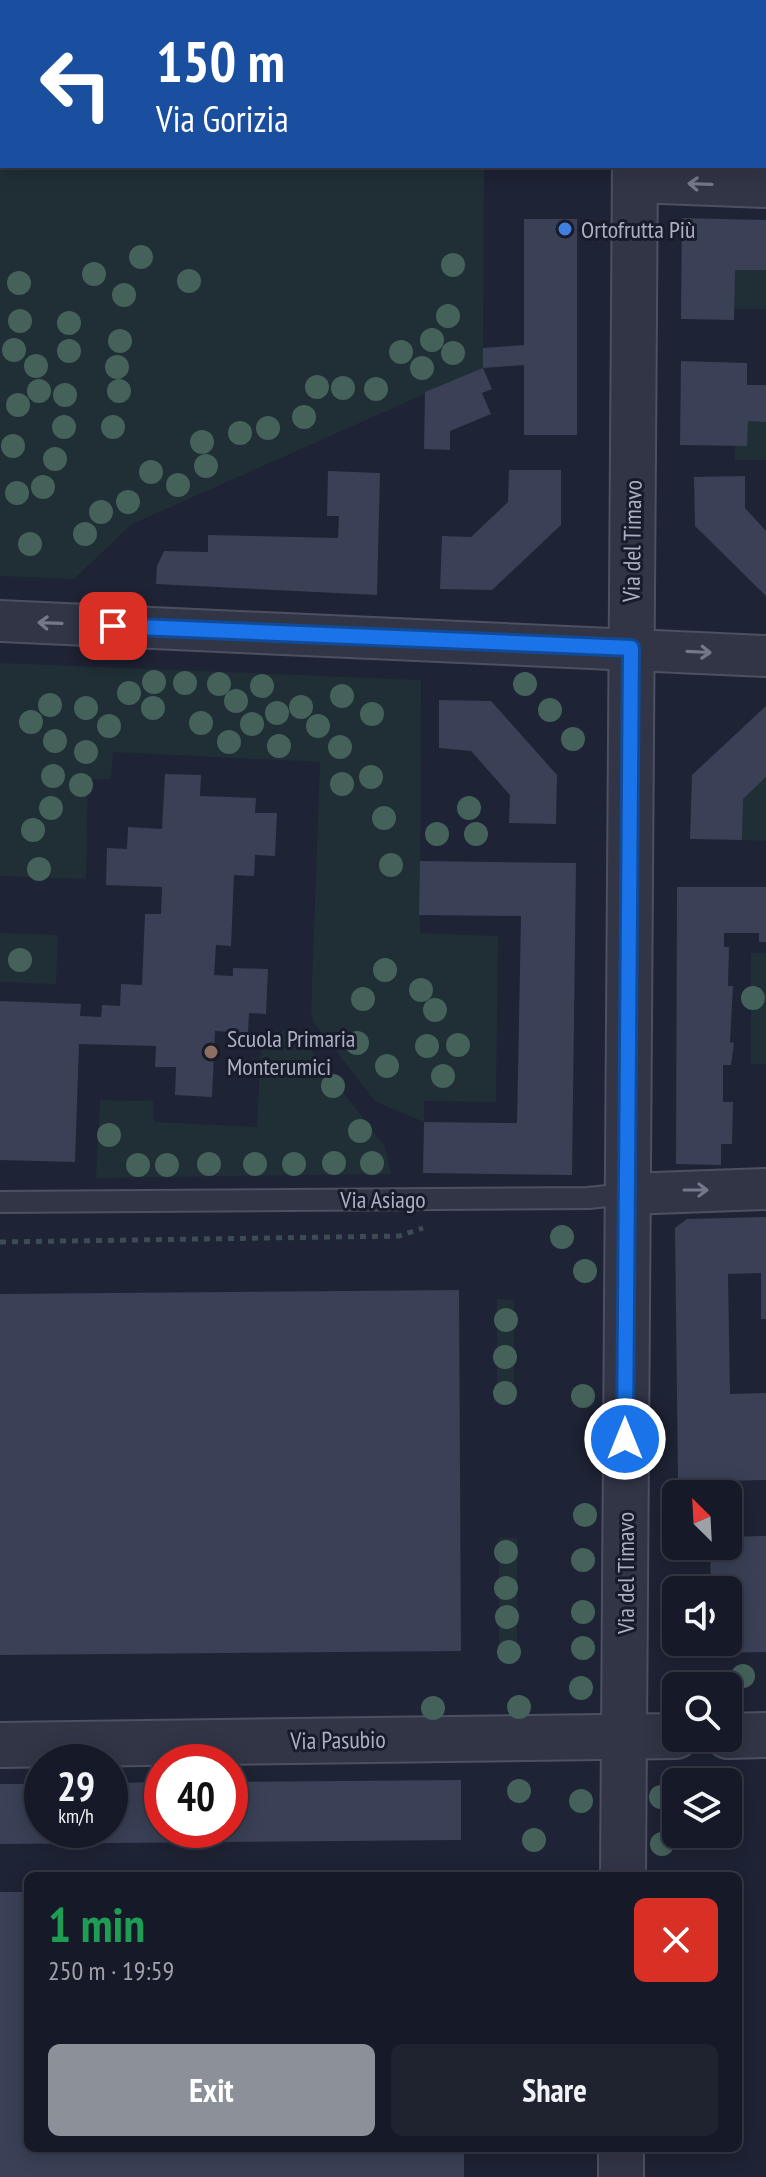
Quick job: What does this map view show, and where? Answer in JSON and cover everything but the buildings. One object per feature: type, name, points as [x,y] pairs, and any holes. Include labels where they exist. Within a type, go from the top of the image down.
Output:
[{"type":"street","points":[[635,174],[766,187]]},
{"type":"street","name":"Via del Timavo","points":[[623,1872],[635,174]]},
{"type":"street","points":[[0,621],[766,656]]},
{"type":"street","name":"Via Asiago","points":[[627,1194],[766,1189]]},
{"type":"street","points":[[742,1736],[766,1735]]},
{"type":"street","name":"Via Pasubio","points":[[0,1745],[662,1736]]},
{"type":"street","points":[[621,2152],[621,2177]]},
{"type":"lane","name":"Via Asiago","points":[[0,1202],[588,1198],[627,1194]]},
{"type":"path","points":[[0,1242],[407,1234]]},
{"type":"shaded area","points":[[0,168],[484,168],[483,368],[132,524],[74,579],[0,576]]},
{"type":"shaded area","points":[[735,270],[766,270],[766,309],[734,309]]},
{"type":"shaded area","points":[[748,421],[766,422],[766,460],[735,460],[735,446],[747,446]]},
{"type":"shaded area","points":[[0,663],[421,680],[420,933],[498,936],[496,1102],[424,1101],[424,1122],[376,1102],[314,1023],[311,1013],[320,762],[113,752],[111,779],[88,779],[86,879],[0,876]]},
{"type":"shaded area","points":[[766,777],[766,841],[742,840],[743,799]]},
{"type":"shaded area","points":[[0,933],[58,935],[56,984],[0,982]]},
{"type":"shaded area","points":[[751,953],[766,953],[766,1064],[751,1064]]},
{"type":"shaded area","points":[[288,1028],[298,1033],[385,1147],[391,1174],[96,1178],[100,1100],[153,1101],[154,1122],[257,1127],[261,1045]]},
{"type":"shaded area","points":[[497,1299],[514,1300],[514,1401],[497,1401]]},
{"type":"shaded area","points":[[499,1538],[517,1538],[517,1652],[499,1652]]},
{"type":"place","name":"Ortofrutta Più","points":[[565,229]]},
{"type":"place","name":"Scuola Primaria Monterumici","points":[[211,1052]]},
{"type":"route","points":[[113,626],[631,648],[625,1439]]}]
